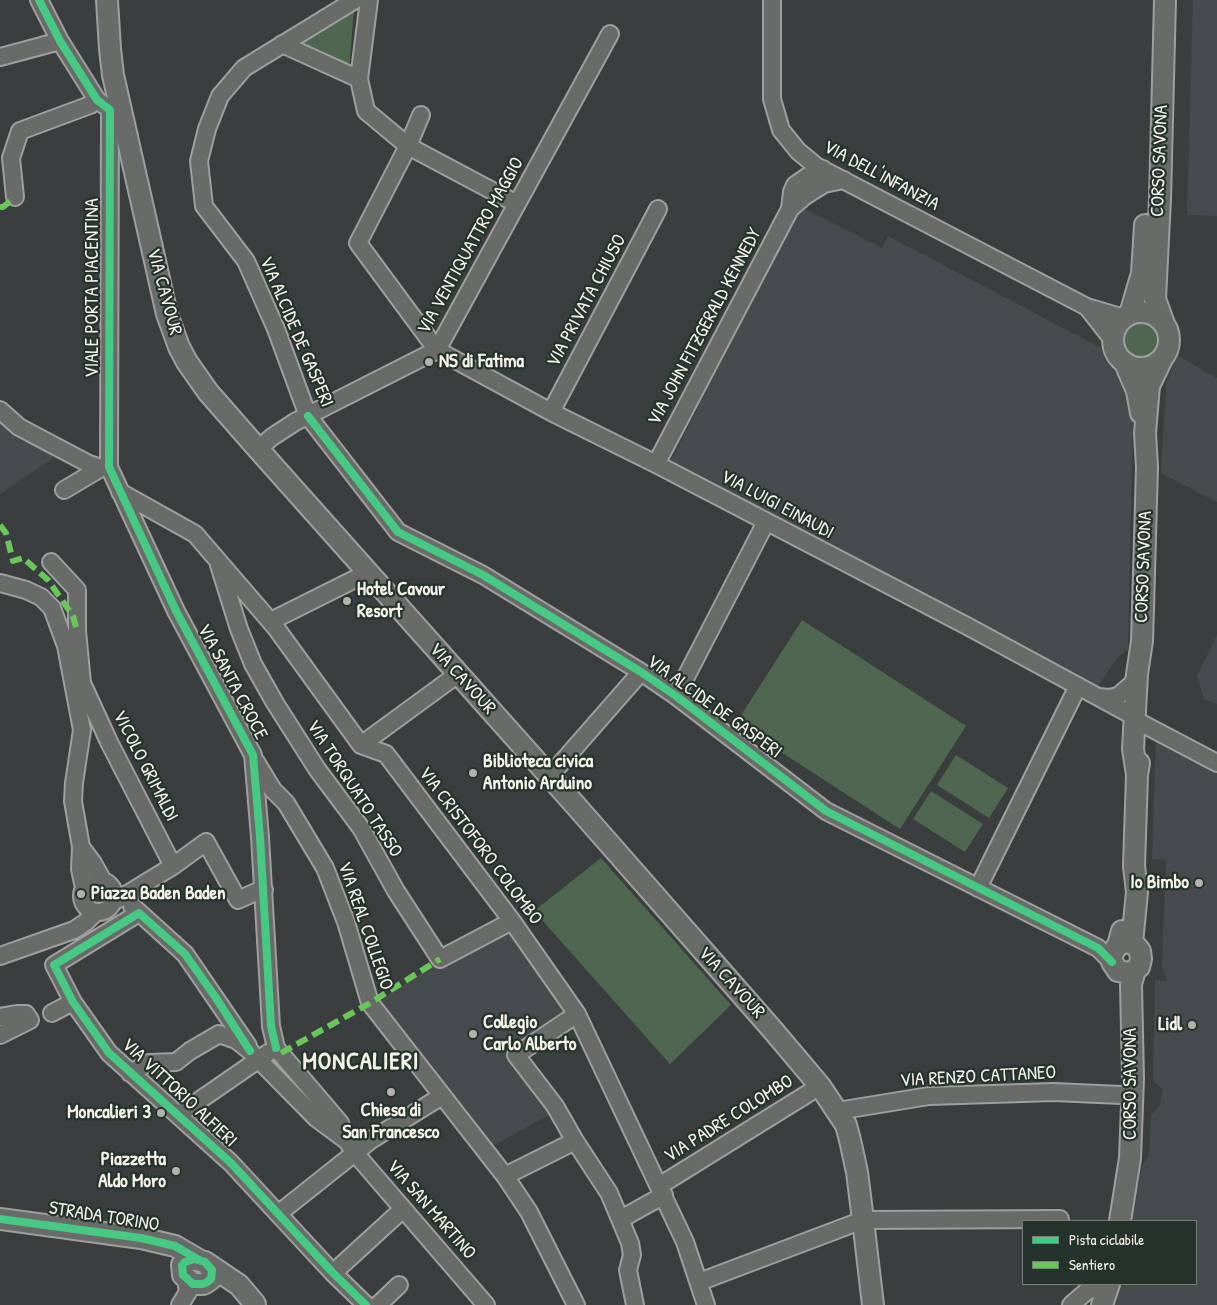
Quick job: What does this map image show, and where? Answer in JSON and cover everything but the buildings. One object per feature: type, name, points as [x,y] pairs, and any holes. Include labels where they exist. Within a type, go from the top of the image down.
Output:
[{"type":"main road","name":"VIA CAVOUR","points":[[107,0],[110,49],[109,106],[171,330],[195,375],[367,573],[771,1028],[820,1086],[846,1125],[850,1140],[863,1220],[873,1305]]},
{"type":"main road","name":"CORSO SAVONA","points":[[1127,316],[1142,273],[1153,0]]},
{"type":"main road","name":"CORSO SAVONA","points":[[1163,321],[1155,299],[1160,199],[1165,0]]},
{"type":"main road","points":[[1144,312],[1157,316],[1163,321],[1170,336],[1167,352],[1157,364],[1138,368],[1125,363],[1119,357],[1113,340],[1114,332],[1127,316],[1144,312]]},
{"type":"main road","name":"CORSO SAVONA","points":[[1145,433],[1149,386],[1162,359]]},
{"type":"main road","name":"CORSO SAVONA","points":[[1125,363],[1137,391],[1145,433],[1147,467],[1142,641],[1145,676],[1139,720]]},
{"type":"main road","name":"CORSO SAVONA","points":[[1123,1197],[1120,1157],[1122,1095],[1118,955],[1126,890],[1134,866],[1137,775],[1141,751],[1136,674],[1142,641]]},
{"type":"main road","name":"CORSO SAVONA","points":[[1118,955],[1130,990],[1133,1087],[1130,1158],[1120,1220]]},
{"type":"main road","name":"STRADA TORINO","points":[[0,1219],[103,1232],[175,1246],[239,1285],[256,1304]]},
{"type":"main road","name":"STRADA TORINO","points":[[155,1242],[174,1256],[193,1279],[256,1304]]},
{"type":"main road","points":[[193,1279],[211,1279],[212,1270],[202,1261]]},
{"type":"main road","points":[[1102,1305],[1109,1285]]},
{"type":"street","points":[[39,0],[60,41],[109,106]]},
{"type":"street","name":"VIA ALCIDE DE GASPERI","points":[[355,0],[244,68],[220,96],[207,129],[199,162],[204,206],[246,261],[276,329],[308,416],[398,532],[483,575],[641,672],[676,696],[826,812],[1118,955]]},
{"type":"street","points":[[369,0],[359,79],[366,111],[408,146],[517,204]]},
{"type":"street","name":"VIA DELL'INFANZIA","points":[[772,0],[772,100],[781,130],[790,142],[816,166],[1087,307],[1127,316]]},
{"type":"street","name":"VIA VENTIQUATTRO MAGGIO","points":[[258,449],[308,416],[437,350],[610,34]]},
{"type":"street","points":[[0,57],[60,41]]},
{"type":"street","points":[[282,44],[359,79]]},
{"type":"street","points":[[15,197],[10,158],[20,131],[90,105],[109,106]]},
{"type":"street","name":"VIALE PORTA PIACENTINA","points":[[99,466],[109,106]]},
{"type":"street","points":[[421,115],[408,146],[358,243],[437,350]]},
{"type":"street","name":"VIA JOHN FITZGERALD KENNEDY","points":[[656,464],[790,209],[792,192],[795,185],[823,169]]},
{"type":"street","name":"VIA JOHN FITZGERALD KENNEDY","points":[[790,209],[805,196],[824,184],[844,180]]},
{"type":"street","name":"VIA PRIVATA CHIUSO","points":[[551,412],[658,209]]},
{"type":"street","name":"VIA DELL'INFANZIA","points":[[1087,307],[1113,340]]},
{"type":"street","name":"VIA LUIGI EINAUDI","points":[[437,350],[551,412],[656,464],[967,626],[1217,763]]},
{"type":"street","points":[[0,410],[19,427],[99,466],[64,490]]},
{"type":"street","name":"VIA SANTA CROCE","points":[[99,466],[120,492],[176,611],[253,755],[264,890],[272,1026],[276,1048]]},
{"type":"street","points":[[120,492],[195,534],[270,621],[361,745],[458,674]]},
{"type":"street","points":[[676,696],[766,522]]},
{"type":"street","name":"VIA TORQUATO TASSO","points":[[217,559],[239,630],[253,664],[266,688],[317,769],[360,828],[396,891],[440,959],[512,921]]},
{"type":"street","points":[[51,562],[77,590],[78,684],[82,730],[73,801],[81,847],[80,869],[88,901],[101,912],[110,907],[119,897],[173,866],[206,842],[238,900],[264,890]]},
{"type":"street","points":[[270,621],[367,573]]},
{"type":"street","points":[[0,583],[26,590],[41,598],[52,608],[78,684]]},
{"type":"street","points":[[548,777],[641,672]]},
{"type":"street","points":[[1096,696],[1109,698],[1118,696],[1132,684],[1136,674]]},
{"type":"street","name":"VICOLO GRIMALDI","points":[[78,684],[173,866]]},
{"type":"street","points":[[978,888],[1078,686]]},
{"type":"street","name":"VIA CRISTOFORO COLOMBO","points":[[361,745],[386,754],[512,921],[578,1014],[685,1242],[706,1305]]},
{"type":"street","name":"VIA REAL COLLEGIO","points":[[253,755],[273,790],[286,803],[325,868],[346,922],[370,1003],[505,1176],[530,1212],[576,1305]]},
{"type":"street","points":[[81,847],[93,863],[103,882],[185,954],[254,1054]]},
{"type":"street","points":[[0,956],[60,934],[88,901],[92,882],[103,882]]},
{"type":"street","name":"VIA VITTORIO ALFIERI","points":[[139,913],[54,965],[73,1002],[109,1053],[231,1163],[333,1273],[366,1305]]},
{"type":"street","points":[[0,1035],[73,1002]]},
{"type":"street","points":[[0,1018],[17,1014],[41,1017]]},
{"type":"street","points":[[578,1014],[516,1055],[555,1106],[609,1193],[630,1243],[632,1255],[628,1270],[635,1305]]},
{"type":"street","points":[[130,1073],[150,1063],[176,1062],[190,1051],[219,1034],[236,1040],[254,1054],[316,1118],[351,1147]]},
{"type":"street","points":[[180,1117],[184,1111],[254,1054],[276,1048],[340,1123],[351,1147]]},
{"type":"street","name":"VIA PADRE COLOMBO","points":[[621,1219],[661,1190],[820,1086]]},
{"type":"street","name":"VIA RENZO CATTANEO","points":[[837,1111],[930,1096],[1054,1092],[1122,1095]]},
{"type":"street","points":[[278,1214],[351,1147],[371,1140],[442,1096]]},
{"type":"street","points":[[505,1176],[575,1141]]},
{"type":"street","name":"VIA SAN MARTINO","points":[[351,1147],[486,1305]]},
{"type":"street","points":[[333,1273],[403,1209]]},
{"type":"street","points":[[699,1282],[863,1220],[1060,1219]]},
{"type":"street","points":[[180,1304],[191,1297],[193,1279]]},
{"type":"street","points":[[378,1305],[399,1285]]},
{"type":"street","points":[[1071,1305],[1087,1291],[1109,1285]]},
{"type":"shaded area","points":[[1193,0],[1217,0],[1217,216],[1187,215]]},
{"type":"shaded area","points":[[801,207],[882,248],[888,236],[1101,348],[1106,361],[1117,375],[1133,414],[1128,649],[1117,658],[1095,691],[834,553],[671,460]]},
{"type":"shaded area","points":[[1177,355],[1217,378],[1217,502],[1161,473],[1166,384]]},
{"type":"shaded area","points":[[0,415],[56,451],[52,459],[0,494]]},
{"type":"shaded area","points":[[1217,635],[1217,704],[1204,699],[1197,676]]},
{"type":"shaded area","points":[[1156,739],[1217,769],[1217,1305],[1114,1305],[1121,1285],[1197,1285],[1197,1220],[1132,1220],[1142,1166],[1149,1156],[1151,1116],[1160,1105],[1163,1089],[1155,1083],[1153,1078],[1155,980],[1167,981],[1162,966],[1166,860],[1152,859]]},
{"type":"shaded area","name":"Collegio Carlo Alberto","points":[[508,925],[573,1014],[515,1054],[554,1112],[489,1148],[378,1002],[444,958]]},
{"type":"green space","points":[[354,9],[349,71],[290,44]]},
{"type":"green space","points":[[1144,320],[1151,323],[1157,329],[1160,340],[1159,348],[1151,357],[1144,360],[1136,360],[1129,357],[1121,348],[1120,336],[1123,329],[1132,321]]},
{"type":"green space","points":[[802,620],[966,726],[900,829],[736,723]]},
{"type":"green space","points":[[956,755],[1008,788],[989,818],[937,785]]},
{"type":"green space","points":[[931,791],[983,824],[965,852],[913,819]]},
{"type":"green space","points":[[601,858],[731,1005],[670,1064],[534,911]]},
{"type":"marked path","points":[[0,207],[3,207],[12,200]]},
{"type":"marked path","points":[[0,525],[6,533],[13,561],[23,558],[48,580],[73,616],[77,631]]},
{"type":"marked path","points":[[281,1053],[370,1003],[440,959]]},
{"type":"cycle path","points":[[39,0],[60,41],[97,100],[110,110],[109,467],[176,611],[253,755],[260,837],[271,1026],[276,1048]]},
{"type":"cycle path","points":[[308,416],[398,532],[483,575],[641,672],[676,696],[826,811],[1098,948],[1112,962]]},
{"type":"cycle path","points":[[250,1051],[185,954],[139,913],[54,965],[73,1002],[109,1053],[231,1163],[333,1273],[366,1305]]},
{"type":"cycle path","points":[[0,1219],[141,1238],[175,1246],[199,1260]]},
{"type":"cycle path","points":[[194,1259],[205,1262],[212,1270],[211,1279],[203,1284],[193,1284],[183,1275],[182,1265],[194,1259]]},
{"type":"place","name":"NS di Fatima","points":[[429,362]]},
{"type":"place","name":"Hotel Cavour Resort","points":[[347,601]]},
{"type":"place","name":"Biblioteca civica Antonio Arduino","points":[[473,773]]},
{"type":"place","name":"Io Bimbo","points":[[1199,883]]},
{"type":"place","name":"Piazza Baden Baden","points":[[81,894]]},
{"type":"place","name":"Lidl","points":[[1192,1025]]},
{"type":"place","name":"Collegio Carlo Alberto","points":[[473,1034]]},
{"type":"place","name":"Chiesa di San Francesco","points":[[391,1092]]},
{"type":"place","name":"Moncalieri 3","points":[[161,1113]]},
{"type":"place","name":"Piazzetta Aldo Moro","points":[[176,1171]]},
{"type":"district","name":"MONCALIERI","points":[[361,1063]]}]
